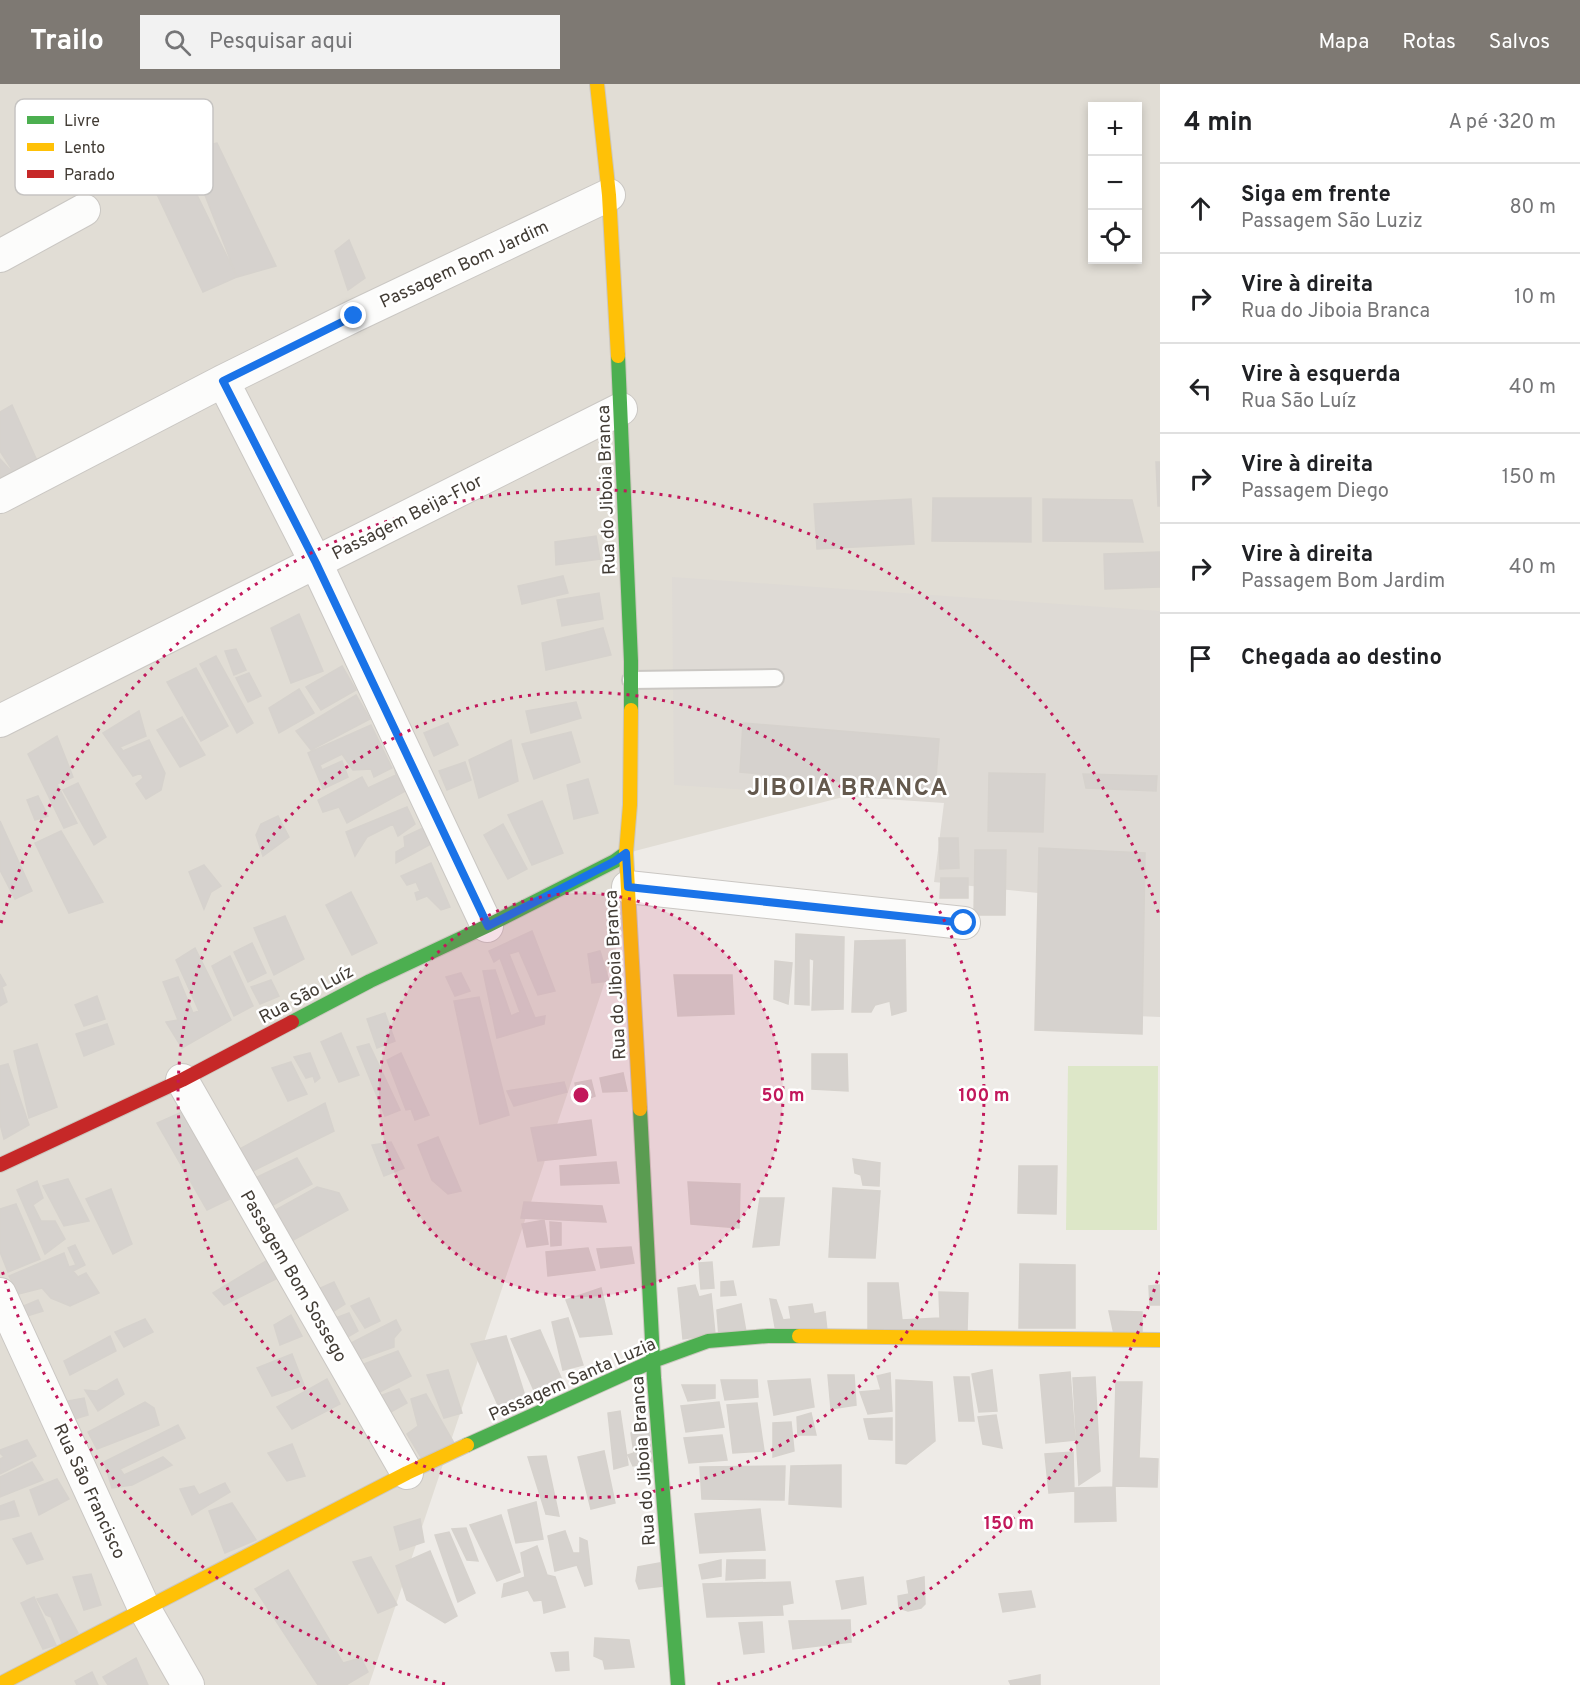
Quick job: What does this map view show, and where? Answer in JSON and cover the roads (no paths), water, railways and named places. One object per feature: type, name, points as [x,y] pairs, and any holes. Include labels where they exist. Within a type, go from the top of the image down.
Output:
[{"type":"street","name":"Rua do Jiboia Branca","points":[[597,84],[609,195],[621,409],[631,680],[630,805],[626,853],[653,1361],[678,1685]]},
{"type":"street","name":"Passagem Bom Jardim","points":[[0,497],[354,316],[609,195]]},
{"type":"street","points":[[0,256],[84,210]]},
{"type":"street","points":[[223,381],[316,563],[488,926]]},
{"type":"street","name":"Passagem Beija-Flor","points":[[0,721],[621,409]]},
{"type":"street","name":"Rua São Luíz","points":[[0,1165],[182,1080],[370,981],[488,926],[615,861],[626,853]]},
{"type":"street","points":[[628,887],[964,923]]},
{"type":"street","name":"Passagem Bom Sossego","points":[[182,1080],[407,1473]]},
{"type":"street","name":"Rua São Francisco","points":[[0,1294],[144,1608],[188,1685]]},
{"type":"street","name":"Passagem Santa Luzia","points":[[0,1684],[407,1473],[653,1361],[708,1341],[768,1336],[1160,1340]]},
{"type":"lane","points":[[631,680],[776,678]]},
{"type":"district","name":"JIBOIA BRANCA","points":[[848,787]]}]
